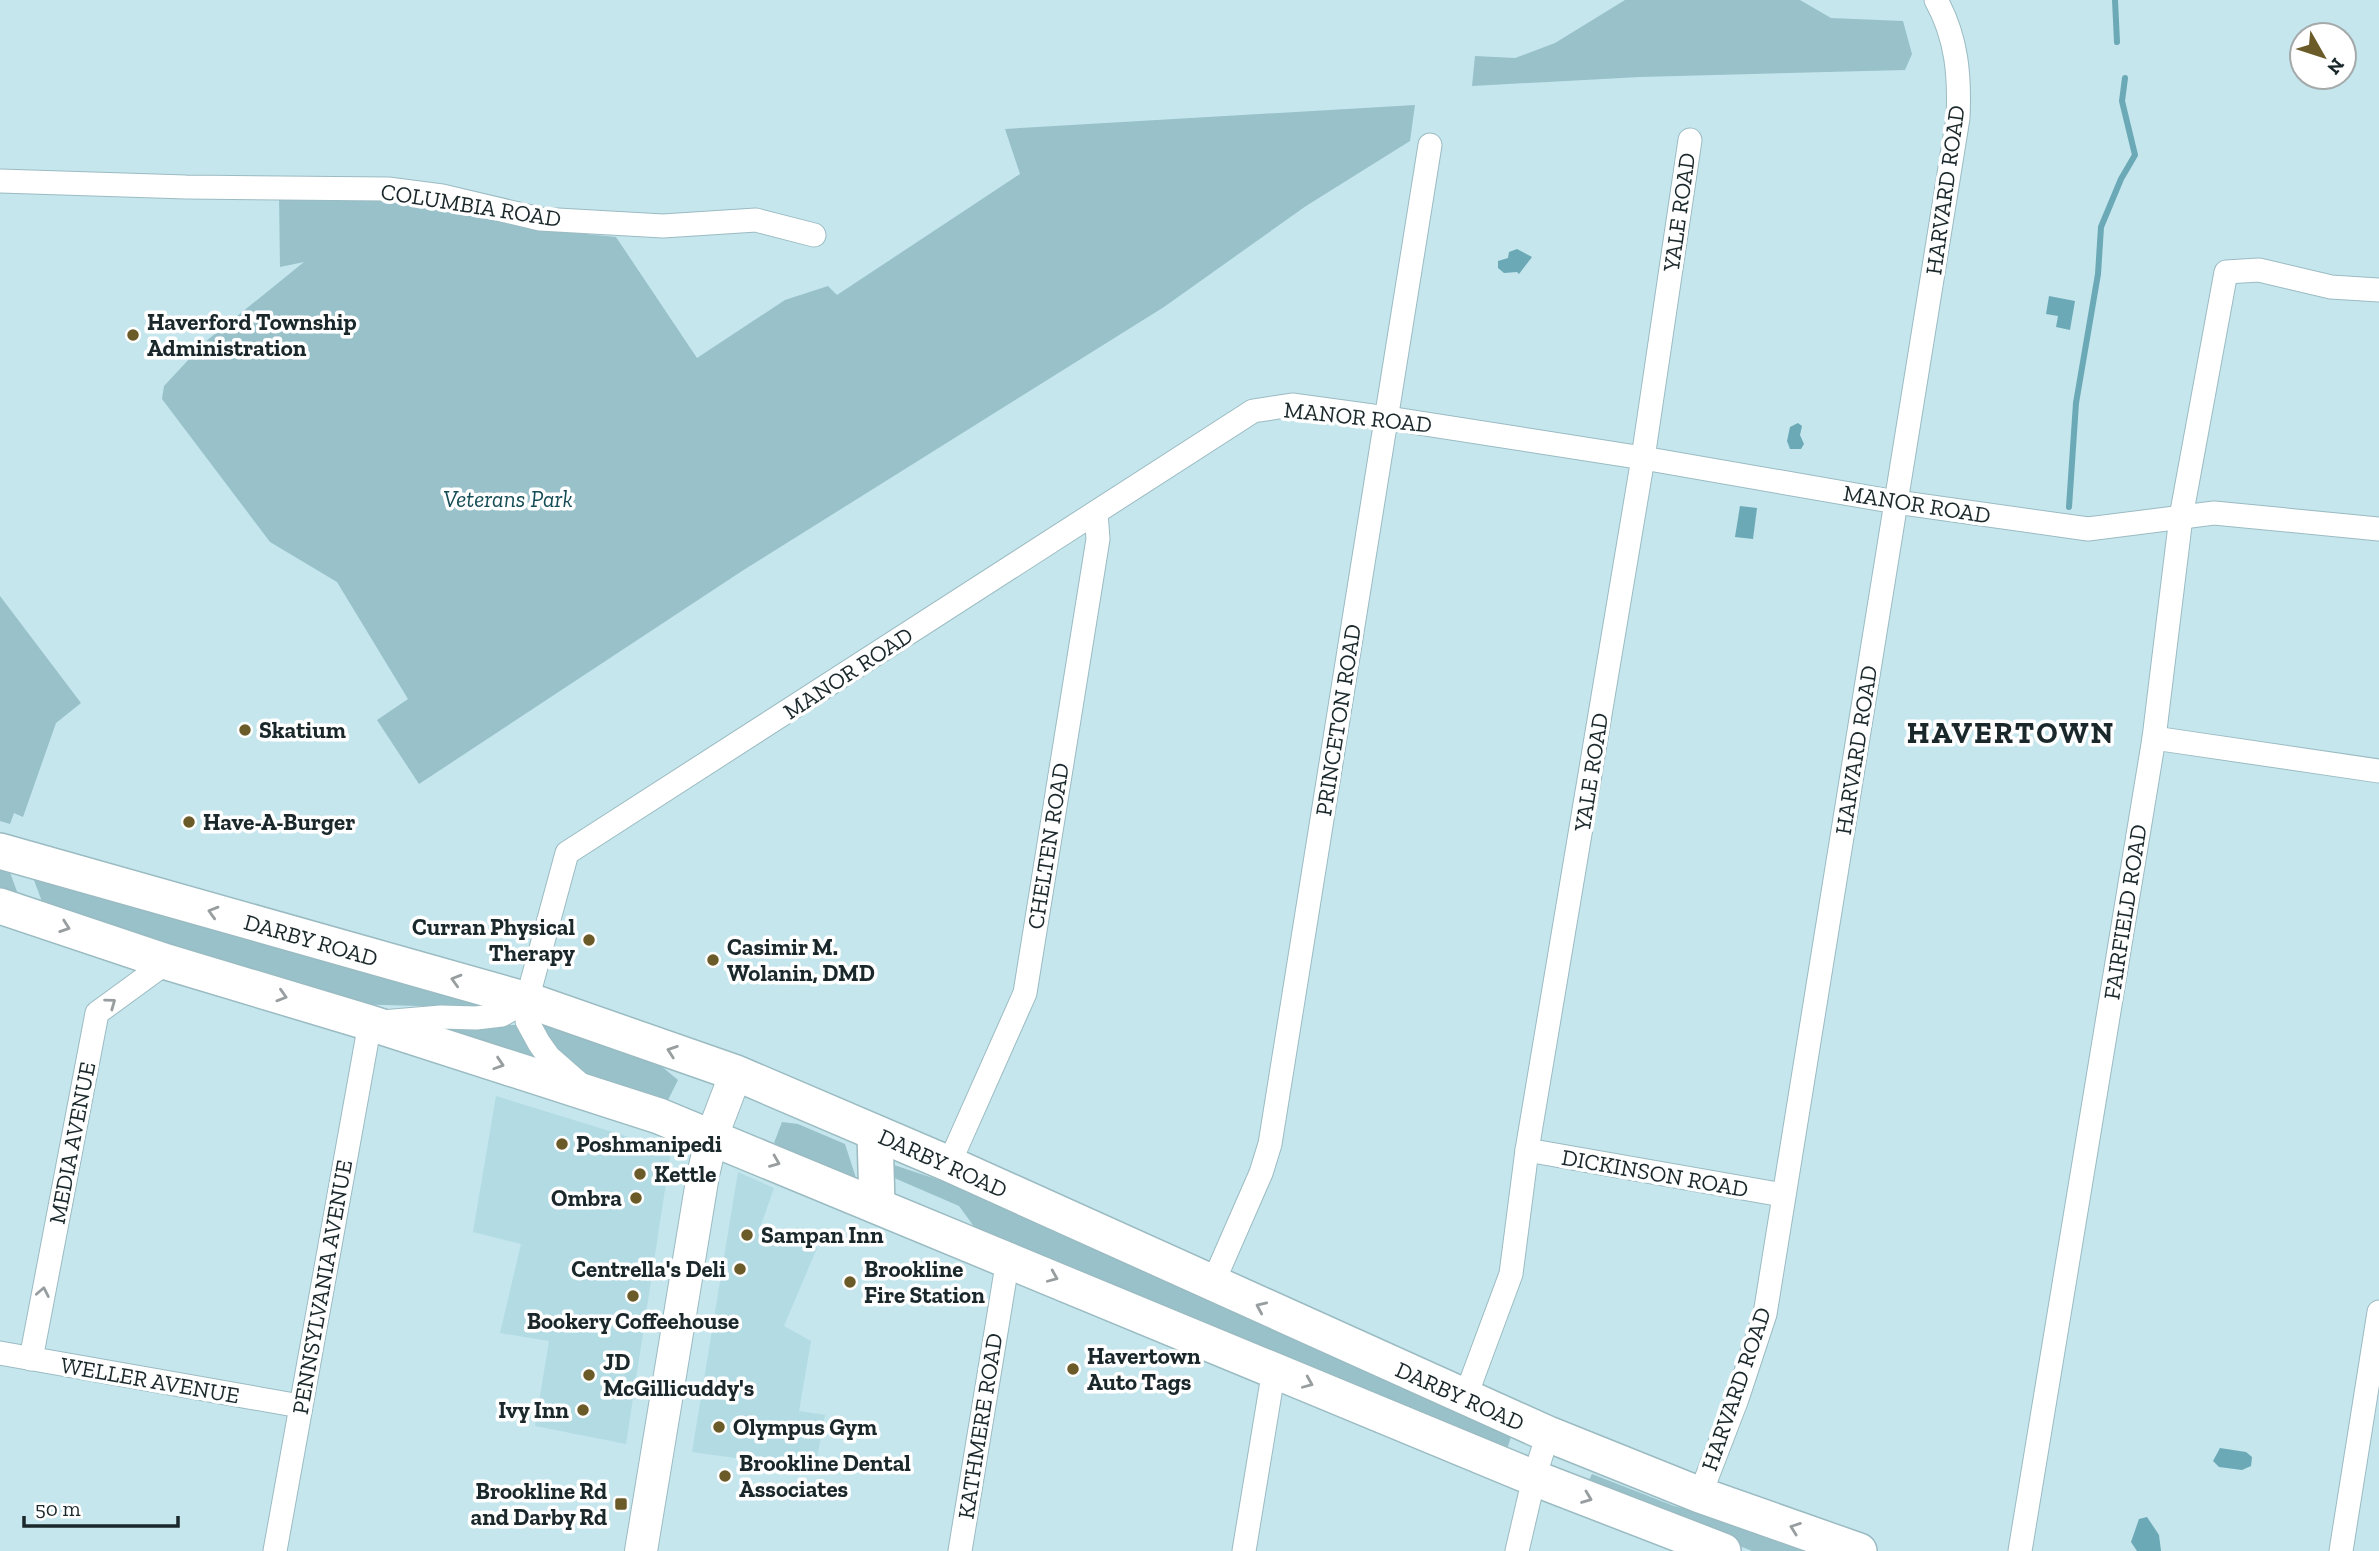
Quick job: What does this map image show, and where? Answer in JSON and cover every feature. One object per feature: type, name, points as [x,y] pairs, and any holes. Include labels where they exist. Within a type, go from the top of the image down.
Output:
[{"type":"main road","name":"DARBY ROAD","points":[[0,851],[527,1000],[736,1073],[948,1164],[1548,1434],[1700,1494],[1859,1551]]},
{"type":"main road","name":"DARBY ROAD","points":[[0,906],[167,962],[597,1095],[712,1136],[1534,1478],[1723,1551]]},
{"type":"main road","points":[[875,1133],[877,1205]]},
{"type":"street","name":"HARVARD ROAD","points":[[1700,1494],[1737,1399],[1765,1314],[1958,118],[1960,83],[1955,50],[1936,0]]},
{"type":"street","name":"YALE ROAD","points":[[1465,1398],[1511,1274],[1527,1150],[1643,458],[1690,140]]},
{"type":"street","name":"PRINCETON ROAD","points":[[1212,1285],[1261,1173],[1270,1144],[1430,145]]},
{"type":"street","name":"COLUMBIA ROAD","points":[[0,181],[186,187],[388,188],[442,196],[540,219],[663,226],[756,220],[814,235]]},
{"type":"street","name":"FAIRFIELD ROAD","points":[[2020,1551],[2154,738],[2181,517],[2226,272],[2259,270],[2331,287],[2379,290]]},
{"type":"street","name":"MANOR ROAD","points":[[597,1095],[571,1078],[549,1057],[527,1021],[527,1000],[567,853],[1253,411],[1292,405],[1387,418],[1643,458],[1896,502],[2088,529],[2214,513],[2379,529]]},
{"type":"street","name":"CHELTEN ROAD","points":[[948,1164],[1025,993],[1098,539],[1096,513]]},
{"type":"street","points":[[2154,738],[2379,771]]},
{"type":"street","name":"MEDIA AVENUE","points":[[30,1359],[97,1013],[167,962]]},
{"type":"street","points":[[370,1023],[502,1015],[527,1000]]},
{"type":"street","name":"PENNSYLVANIA AVENUE","points":[[275,1551],[370,1023]]},
{"type":"street","points":[[641,1551],[712,1136],[736,1073]]},
{"type":"street","name":"DICKINSON ROAD","points":[[1527,1150],[1783,1195]]},
{"type":"street","name":"KATHMERE ROAD","points":[[960,1551],[1008,1259]]},
{"type":"street","points":[[2342,1551],[2379,1312]]},
{"type":"street","name":"WELLER AVENUE","points":[[0,1353],[300,1406]]},
{"type":"street","points":[[1244,1551],[1274,1369]]},
{"type":"street","points":[[1517,1551],[1534,1478],[1548,1434]]},
{"type":"shaded area","points":[[1517,249],[1532,257],[1519,274],[1504,273],[1498,268],[1498,261],[1508,258],[1509,252]]},
{"type":"shaded area","points":[[2049,296],[2075,301],[2070,330],[2056,327],[2058,316],[2046,314]]},
{"type":"shaded area","points":[[1798,423],[1802,426],[1800,435],[1804,444],[1801,449],[1790,449],[1787,441],[1790,427]]},
{"type":"shaded area","points":[[1740,506],[1757,508],[1753,539],[1735,537]]},
{"type":"shaded area","points":[[496,1096],[671,1150],[626,1444],[535,1426],[549,1341],[500,1333],[521,1244],[473,1232]]},
{"type":"shaded area","points":[[738,1172],[774,1188],[761,1225],[817,1248],[784,1326],[811,1341],[799,1411],[825,1415],[815,1469],[692,1452]]},
{"type":"shaded area","points":[[2220,1448],[2246,1452],[2252,1457],[2251,1466],[2242,1470],[2219,1467],[2213,1461]]},
{"type":"shaded area","points":[[2147,1517],[2159,1535],[2161,1551],[2137,1551],[2131,1542],[2139,1519]]},
{"type":"green space","points":[[1625,0],[1800,0],[1831,18],[1903,21],[1912,54],[1905,70],[1640,77],[1472,86],[1475,56],[1515,58],[1555,43]]},
{"type":"green space","name":"Veterans Park","points":[[1415,105],[1410,141],[1306,206],[1164,307],[742,571],[419,784],[377,720],[408,699],[337,582],[270,542],[162,399],[164,386],[205,342],[304,262],[280,267],[279,196],[400,200],[468,211],[547,230],[616,237],[697,358],[785,300],[828,286],[837,295],[1020,174],[1005,129]]},
{"type":"green space","points":[[0,596],[81,703],[56,723],[23,817],[14,813],[10,824],[0,821]]},
{"type":"green space","points":[[0,866],[8,867],[19,897],[0,891]]},
{"type":"green space","points":[[31,872],[492,1008],[348,1004],[44,907]]},
{"type":"green space","points":[[533,1018],[655,1061],[678,1080],[665,1106],[564,1065]]},
{"type":"green space","points":[[428,1024],[517,1025],[536,1060]]},
{"type":"green space","points":[[782,1122],[798,1124],[845,1144],[856,1178],[854,1180],[815,1165],[774,1143]]},
{"type":"green space","points":[[891,1164],[984,1195],[1512,1433],[1506,1453],[978,1232],[959,1206],[892,1177]]},
{"type":"green space","points":[[1592,1474],[1674,1506],[1721,1518],[1817,1551],[1752,1551],[1587,1484]]},
{"type":"waterway","points":[[2115,0],[2117,42]]},
{"type":"waterway","points":[[2069,507],[2076,403],[2098,274],[2101,227],[2121,179],[2135,155],[2122,101],[2125,78]]},
{"type":"place","name":"Haverford Township Administration","points":[[133,335]]},
{"type":"place","name":"Skatium","points":[[245,730]]},
{"type":"place","name":"Have-A-Burger","points":[[189,822]]},
{"type":"place","name":"Curran Physical Therapy","points":[[589,940]]},
{"type":"place","name":"Casimir M. Wolanin, DMD","points":[[713,960]]},
{"type":"place","name":"Poshmanipedi","points":[[562,1144]]},
{"type":"place","name":"Kettle","points":[[640,1174]]},
{"type":"place","name":"Ombra","points":[[636,1198]]},
{"type":"place","name":"Sampan Inn","points":[[747,1235]]},
{"type":"place","name":"Centrella's Deli","points":[[740,1269]]},
{"type":"place","name":"Brookline Fire Station","points":[[850,1282]]},
{"type":"place","name":"Bookery Coffeehouse","points":[[633,1296]]},
{"type":"place","name":"Havertown Auto Tags","points":[[1073,1369]]},
{"type":"place","name":"JD McGillicuddy's","points":[[589,1375]]},
{"type":"place","name":"Ivy Inn","points":[[583,1410]]},
{"type":"place","name":"Olympus Gym","points":[[719,1427]]},
{"type":"place","name":"Brookline Dental Associates","points":[[725,1476]]},
{"type":"place","name":"Brookline Rd and Darby Rd","points":[[621,1504]]},
{"type":"district","name":"HAVERTOWN","points":[[2011,733]]}]
